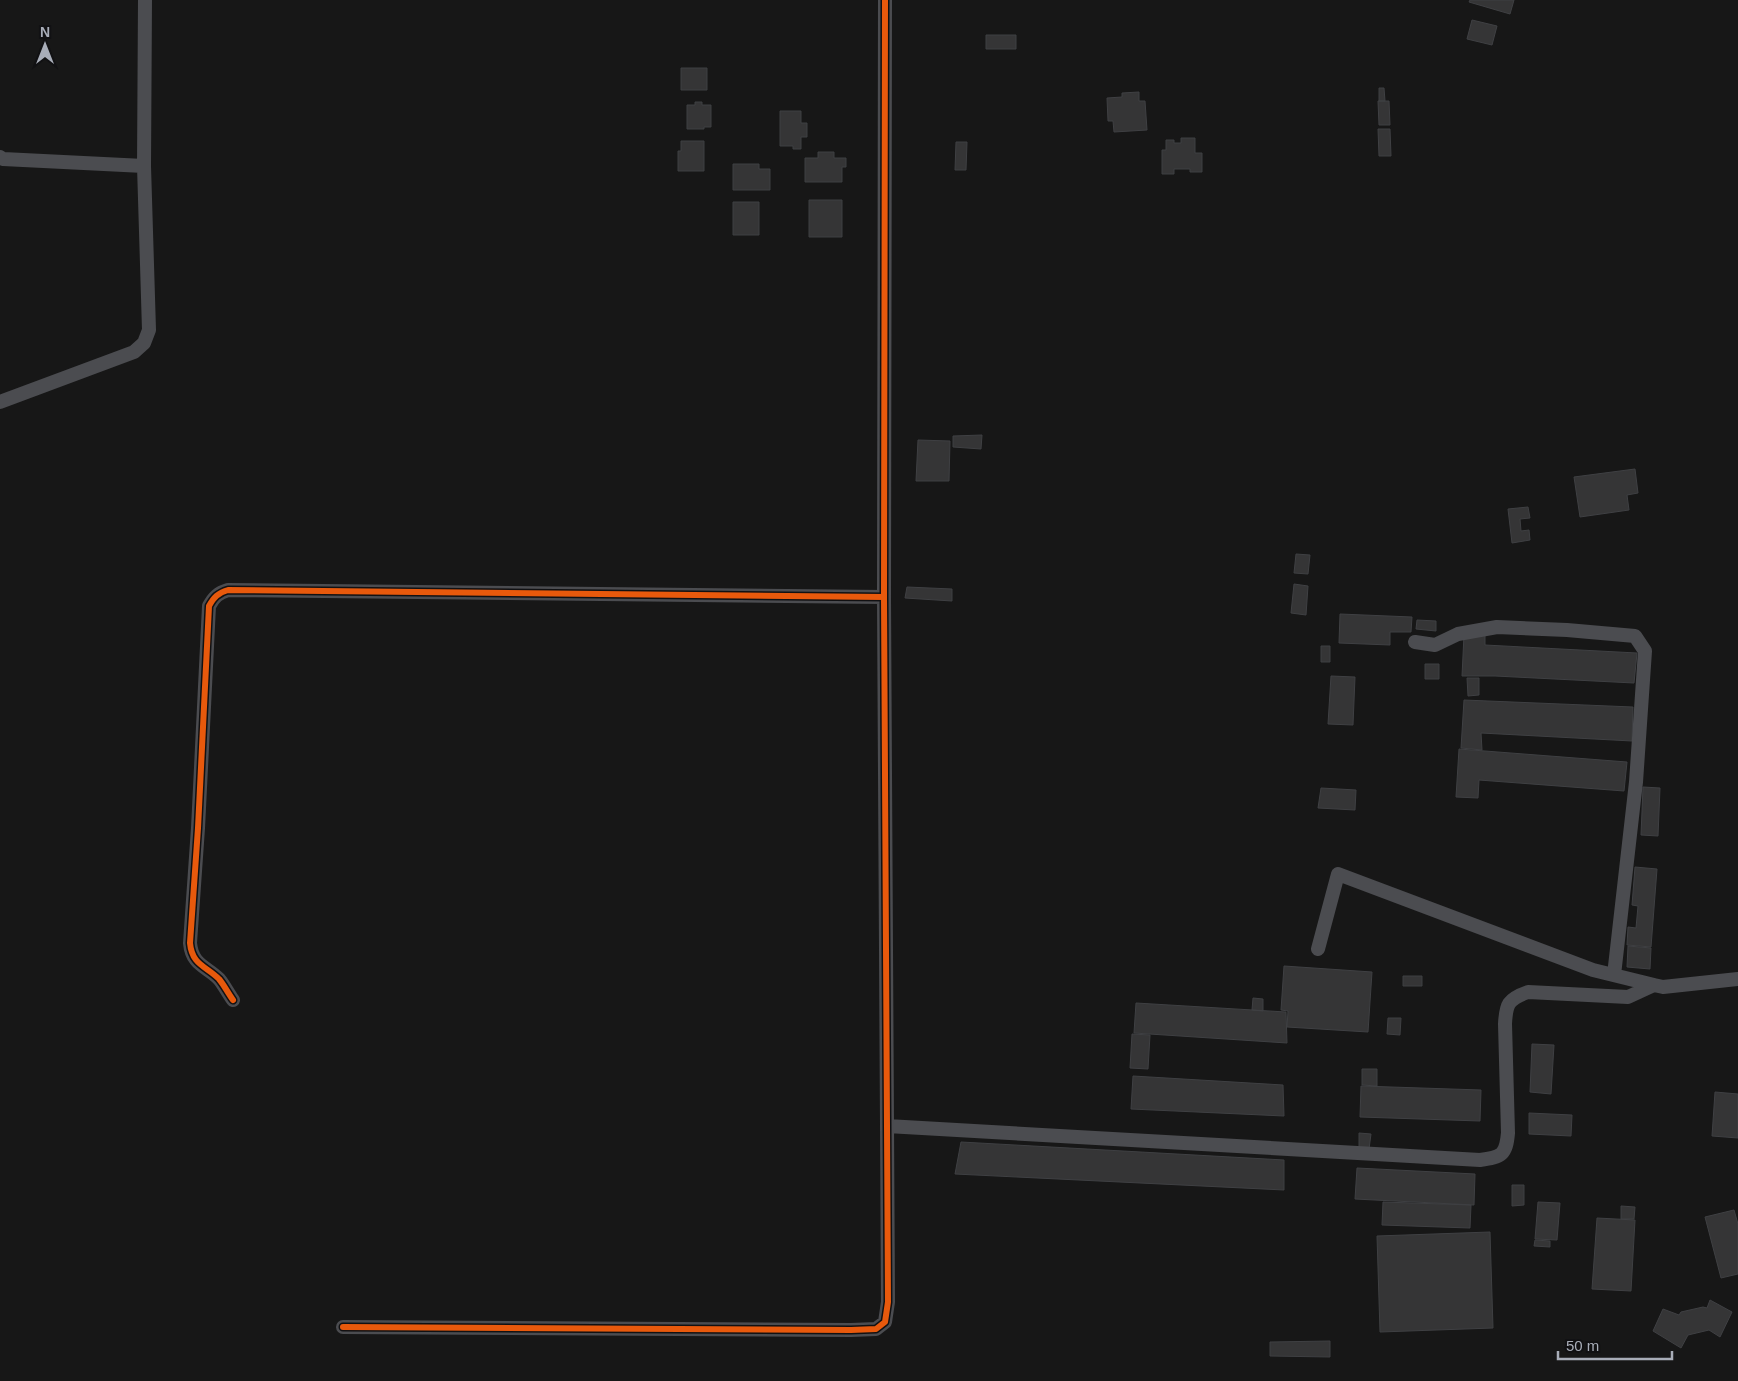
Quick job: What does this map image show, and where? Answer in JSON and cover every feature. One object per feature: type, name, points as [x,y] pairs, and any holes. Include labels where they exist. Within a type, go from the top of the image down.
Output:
[{"type":"street","points":[[0,402],[134,352],[144,343],[149,330],[144,166],[145,0]]},
{"type":"street","points":[[343,1328],[832,1330],[876,1329],[886,1322],[885,0]]},
{"type":"street","points":[[0,157],[3,159],[144,166]]},
{"type":"street","points":[[233,1000],[219,980],[200,965],[191,953],[190,943],[198,828],[209,606],[220,592],[228,590],[884,598]]},
{"type":"street","points":[[1415,642],[1435,645],[1458,634],[1497,627],[1567,630],[1635,636],[1645,651],[1636,782],[1614,975]]},
{"type":"street","points":[[1318,949],[1338,874],[1593,970],[1664,987],[1738,979]]},
{"type":"street","points":[[887,1126],[1480,1160],[1498,1158],[1507,1148],[1506,1008],[1515,996],[1528,992],[1628,997],[1654,985]]},
{"type":"building","points":[[1470,0],[1514,0],[1510,14],[1469,2]]},
{"type":"building","points":[[1472,20],[1497,26],[1492,45],[1467,39]]},
{"type":"building","points":[[986,35],[1016,35],[1016,49],[986,49]]},
{"type":"building","points":[[681,68],[707,68],[707,90],[681,90]]},
{"type":"building","points":[[1379,88],[1384,88],[1385,101],[1379,101]]},
{"type":"building","points":[[1139,92],[1139,101],[1145,101],[1147,130],[1114,132],[1113,121],[1108,121],[1107,98],[1122,97],[1122,93]]},
{"type":"building","points":[[1378,101],[1389,101],[1390,125],[1379,125]]},
{"type":"building","points":[[695,102],[702,102],[702,105],[711,105],[711,127],[687,129],[687,105],[695,105]]},
{"type":"building","points":[[780,111],[801,111],[801,123],[807,123],[807,137],[801,137],[801,149],[793,149],[793,146],[780,146]]},
{"type":"building","points":[[1378,129],[1390,129],[1391,156],[1379,156]]},
{"type":"building","points":[[1181,138],[1195,138],[1195,153],[1202,153],[1202,172],[1190,172],[1190,169],[1174,169],[1174,174],[1162,174],[1162,150],[1166,150],[1166,140],[1174,140],[1174,143],[1181,143]]},
{"type":"building","points":[[681,141],[704,141],[704,171],[678,171],[678,151],[681,151]]},
{"type":"building","points":[[956,142],[967,142],[966,170],[955,170]]},
{"type":"building","points":[[818,152],[834,152],[834,158],[846,158],[846,167],[842,167],[842,182],[805,182],[805,158],[818,158]]},
{"type":"building","points":[[733,164],[759,164],[759,169],[770,169],[770,190],[733,190]]},
{"type":"building","points":[[809,200],[842,200],[842,237],[809,237]]},
{"type":"building","points":[[733,202],[759,202],[759,235],[733,235]]},
{"type":"building","points":[[982,435],[981,449],[953,447],[953,436]]},
{"type":"building","points":[[918,440],[950,441],[949,481],[916,481]]},
{"type":"building","points":[[1635,469],[1638,493],[1627,495],[1629,510],[1580,517],[1574,477]]},
{"type":"building","points":[[1528,507],[1530,518],[1520,519],[1521,531],[1529,530],[1530,540],[1512,543],[1508,509]]},
{"type":"building","points":[[1296,554],[1310,555],[1308,574],[1294,573]]},
{"type":"building","points":[[1294,584],[1308,586],[1306,615],[1291,613]]},
{"type":"building","points":[[907,587],[952,589],[952,601],[905,598]]},
{"type":"building","points":[[1340,614],[1412,617],[1411,632],[1390,632],[1390,645],[1339,643]]},
{"type":"building","points":[[1417,620],[1436,621],[1436,631],[1416,629]]},
{"type":"building","points":[[1485,634],[1485,645],[1637,653],[1634,683],[1462,676],[1464,635]]},
{"type":"building","points":[[1321,646],[1330,646],[1330,662],[1321,662]]},
{"type":"building","points":[[1425,664],[1439,664],[1439,679],[1425,679]]},
{"type":"building","points":[[1331,676],[1355,677],[1353,725],[1328,724]]},
{"type":"building","points":[[1467,678],[1479,678],[1479,695],[1468,696]]},
{"type":"building","points":[[1464,700],[1633,707],[1632,741],[1481,733],[1482,750],[1461,748]]},
{"type":"building","points":[[1459,749],[1627,762],[1624,791],[1479,780],[1478,798],[1456,797]]},
{"type":"building","points":[[1643,787],[1660,788],[1658,836],[1641,835]]},
{"type":"building","points":[[1321,788],[1356,790],[1355,810],[1318,808]]},
{"type":"building","points":[[1635,867],[1657,869],[1651,947],[1627,945],[1628,927],[1636,928],[1638,906],[1632,905]]},
{"type":"building","points":[[1628,946],[1651,948],[1650,969],[1627,967]]},
{"type":"building","points":[[1284,966],[1372,972],[1368,1032],[1287,1027],[1288,1011],[1281,1010]]},
{"type":"building","points":[[1403,976],[1422,976],[1422,986],[1403,986]]},
{"type":"building","points":[[1253,998],[1263,999],[1263,1011],[1252,1010]]},
{"type":"building","points":[[1136,1003],[1286,1012],[1287,1043],[1134,1033]]},
{"type":"building","points":[[1388,1018],[1401,1018],[1400,1035],[1387,1034]]},
{"type":"building","points":[[1132,1034],[1150,1035],[1148,1069],[1130,1068]]},
{"type":"building","points":[[1532,1044],[1554,1045],[1551,1094],[1530,1092]]},
{"type":"building","points":[[1362,1069],[1377,1069],[1377,1086],[1362,1085]]},
{"type":"building","points":[[1133,1076],[1283,1085],[1284,1116],[1131,1109]]},
{"type":"building","points":[[1361,1086],[1481,1090],[1480,1121],[1360,1117]]},
{"type":"building","points":[[1715,1092],[1738,1094],[1738,1138],[1712,1136]]},
{"type":"building","points":[[1529,1113],[1572,1115],[1571,1136],[1529,1134]]},
{"type":"building","points":[[1359,1133],[1371,1134],[1369,1149],[1359,1148]]},
{"type":"building","points":[[961,1142],[1284,1160],[1284,1190],[955,1174]]},
{"type":"building","points":[[1357,1168],[1475,1174],[1474,1205],[1355,1199]]},
{"type":"building","points":[[1512,1185],[1524,1185],[1524,1205],[1512,1206]]},
{"type":"building","points":[[1383,1202],[1471,1205],[1470,1228],[1382,1225]]},
{"type":"building","points":[[1538,1202],[1560,1203],[1557,1240],[1535,1239]]},
{"type":"building","points":[[1621,1206],[1635,1207],[1634,1219],[1621,1219]]},
{"type":"building","points":[[1734,1210],[1738,1224],[1738,1274],[1721,1278],[1705,1217]]},
{"type":"building","points":[[1597,1218],[1635,1220],[1631,1291],[1592,1289]]},
{"type":"building","points":[[1490,1232],[1493,1328],[1380,1332],[1377,1236]]},
{"type":"building","points":[[1535,1240],[1550,1241],[1550,1247],[1534,1246]]},
{"type":"building","points":[[1710,1300],[1732,1312],[1720,1337],[1709,1330],[1688,1335],[1681,1348],[1653,1331],[1663,1309],[1679,1315],[1681,1312],[1703,1307],[1707,1308]]},
{"type":"building","points":[[1330,1341],[1330,1357],[1270,1356],[1270,1342]]},
{"type":"cycle path","points":[[343,1327],[851,1330],[876,1329],[885,1322],[888,1302],[884,597],[885,0]]},
{"type":"cycle path","points":[[233,1000],[219,979],[197,961],[191,950],[190,943],[198,828],[209,606],[219,594],[228,590],[884,597]]}]
